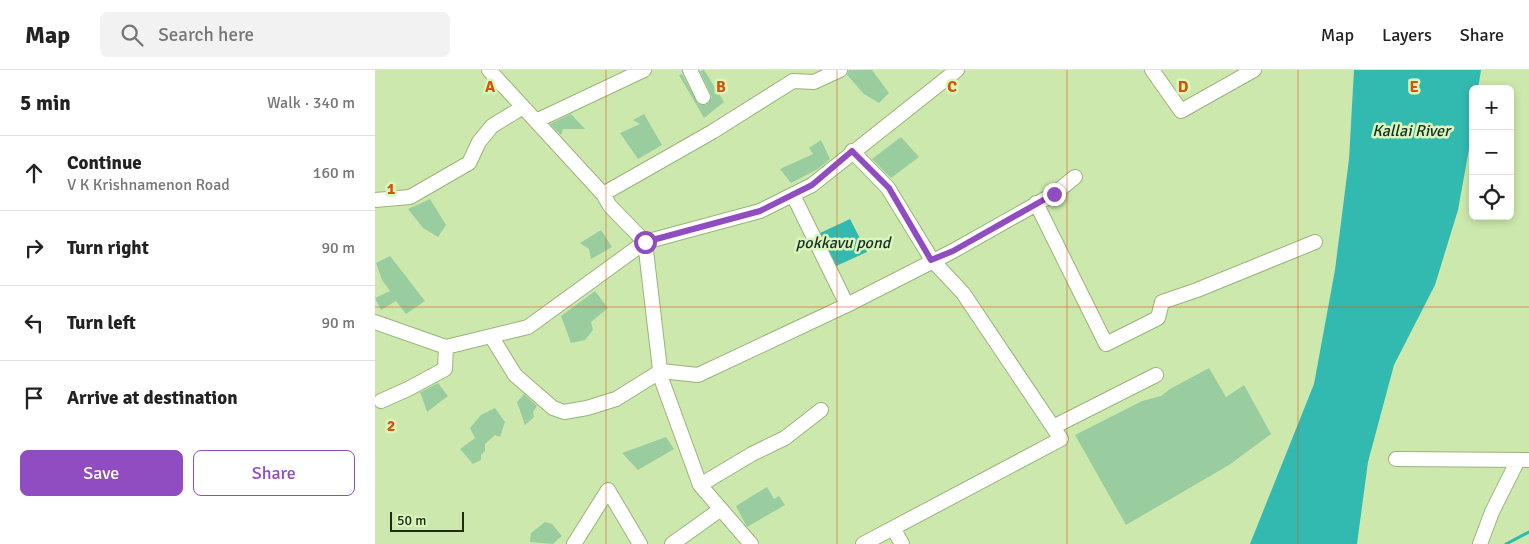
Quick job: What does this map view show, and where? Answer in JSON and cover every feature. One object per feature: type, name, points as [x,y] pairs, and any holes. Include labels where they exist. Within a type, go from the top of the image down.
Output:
[{"type":"street","points":[[489,70],[603,194],[610,206],[645,242],[661,371],[700,485],[751,544]]},
{"type":"street","points":[[536,121],[644,70]]},
{"type":"street","points":[[690,70],[703,97]]},
{"type":"street","points":[[603,194],[712,132],[793,81],[814,82],[840,70]]},
{"type":"street","points":[[375,322],[446,347],[528,327],[645,242],[760,211],[812,185],[852,151],[957,70]]},
{"type":"street","points":[[1152,70],[1181,111],[1255,70]]},
{"type":"street","points":[[375,200],[410,197],[469,163],[479,142],[492,126],[523,107]]},
{"type":"street","points":[[852,151],[889,188],[931,260],[963,293],[1061,439],[863,544]]},
{"type":"street","points":[[491,336],[515,375],[553,408],[564,412],[587,408],[616,399],[661,371],[698,376],[847,305],[931,260],[953,251],[1054,194],[1075,177]]},
{"type":"street","points":[[793,195],[847,305]]},
{"type":"street","points":[[1036,203],[1106,344],[1158,318],[1162,302],[1197,290],[1315,242]]},
{"type":"street","points":[[381,401],[445,369],[446,347]]},
{"type":"street","points":[[1053,427],[1156,375]]},
{"type":"street","points":[[700,485],[752,454],[785,438],[821,410]]},
{"type":"street","points":[[1396,459],[1524,460]]},
{"type":"street","points":[[1480,544],[1492,512],[1524,460]]},
{"type":"street","points":[[574,544],[608,490],[640,544]]},
{"type":"street","points":[[673,544],[721,509]]},
{"type":"street","points":[[893,528],[902,544]]},
{"type":"water","name":"Kallai River","points":[[1354,70],[1481,70],[1479,85],[1469,85],[1469,149],[1458,210],[1435,285],[1394,365],[1368,462],[1357,544],[1250,544],[1314,384],[1335,270],[1349,159]]},
{"type":"water","name":"pokkavu pond","points":[[850,219],[867,252],[834,267],[820,233]]},
{"type":"building","points":[[704,70],[724,102],[704,118],[679,75],[682,74],[698,104],[706,105],[712,97],[700,71]]},
{"type":"building","points":[[849,70],[872,70],[889,93],[879,103],[864,94],[847,75]]},
{"type":"building","points":[[571,114],[585,129],[563,129],[561,135],[550,124]]},
{"type":"building","points":[[644,114],[662,145],[638,159],[620,133],[640,124],[633,120]]},
{"type":"building","points":[[901,137],[919,157],[891,178],[872,159]]},
{"type":"building","points":[[821,140],[830,159],[818,169],[791,183],[780,169],[813,154],[809,148]]},
{"type":"building","points":[[430,199],[446,225],[438,237],[423,228],[408,209]]},
{"type":"building","points":[[601,230],[612,247],[591,259],[589,249],[580,243]]},
{"type":"building","points":[[390,256],[425,301],[406,314],[396,301],[381,310],[375,298],[390,291],[382,280],[376,263]]},
{"type":"building","points":[[595,291],[608,308],[591,322],[593,330],[585,340],[571,343],[561,316]]},
{"type":"building","points":[[1209,368],[1226,397],[1244,385],[1271,434],[1229,465],[1126,525],[1075,435],[1142,401],[1161,396],[1170,389]]},
{"type":"building","points":[[438,383],[448,396],[427,412],[419,393]]},
{"type":"building","points":[[524,394],[537,406],[533,412],[534,417],[525,425],[517,402]]},
{"type":"building","points":[[495,408],[505,422],[500,437],[495,435],[485,444],[485,451],[481,455],[481,460],[473,464],[460,449],[475,438],[470,428],[481,415]]},
{"type":"building","points":[[666,437],[674,449],[638,470],[622,453]]},
{"type":"building","points":[[767,487],[774,499],[779,496],[785,505],[747,527],[736,506]]},
{"type":"building","points":[[545,522],[552,524],[562,536],[553,544],[530,542],[531,533]]},
{"type":"waterway","points":[[1506,544],[1529,532]]},
{"type":"route","points":[[645,242],[760,211],[812,185],[852,151],[889,188],[931,260],[953,251],[1054,194]]}]
